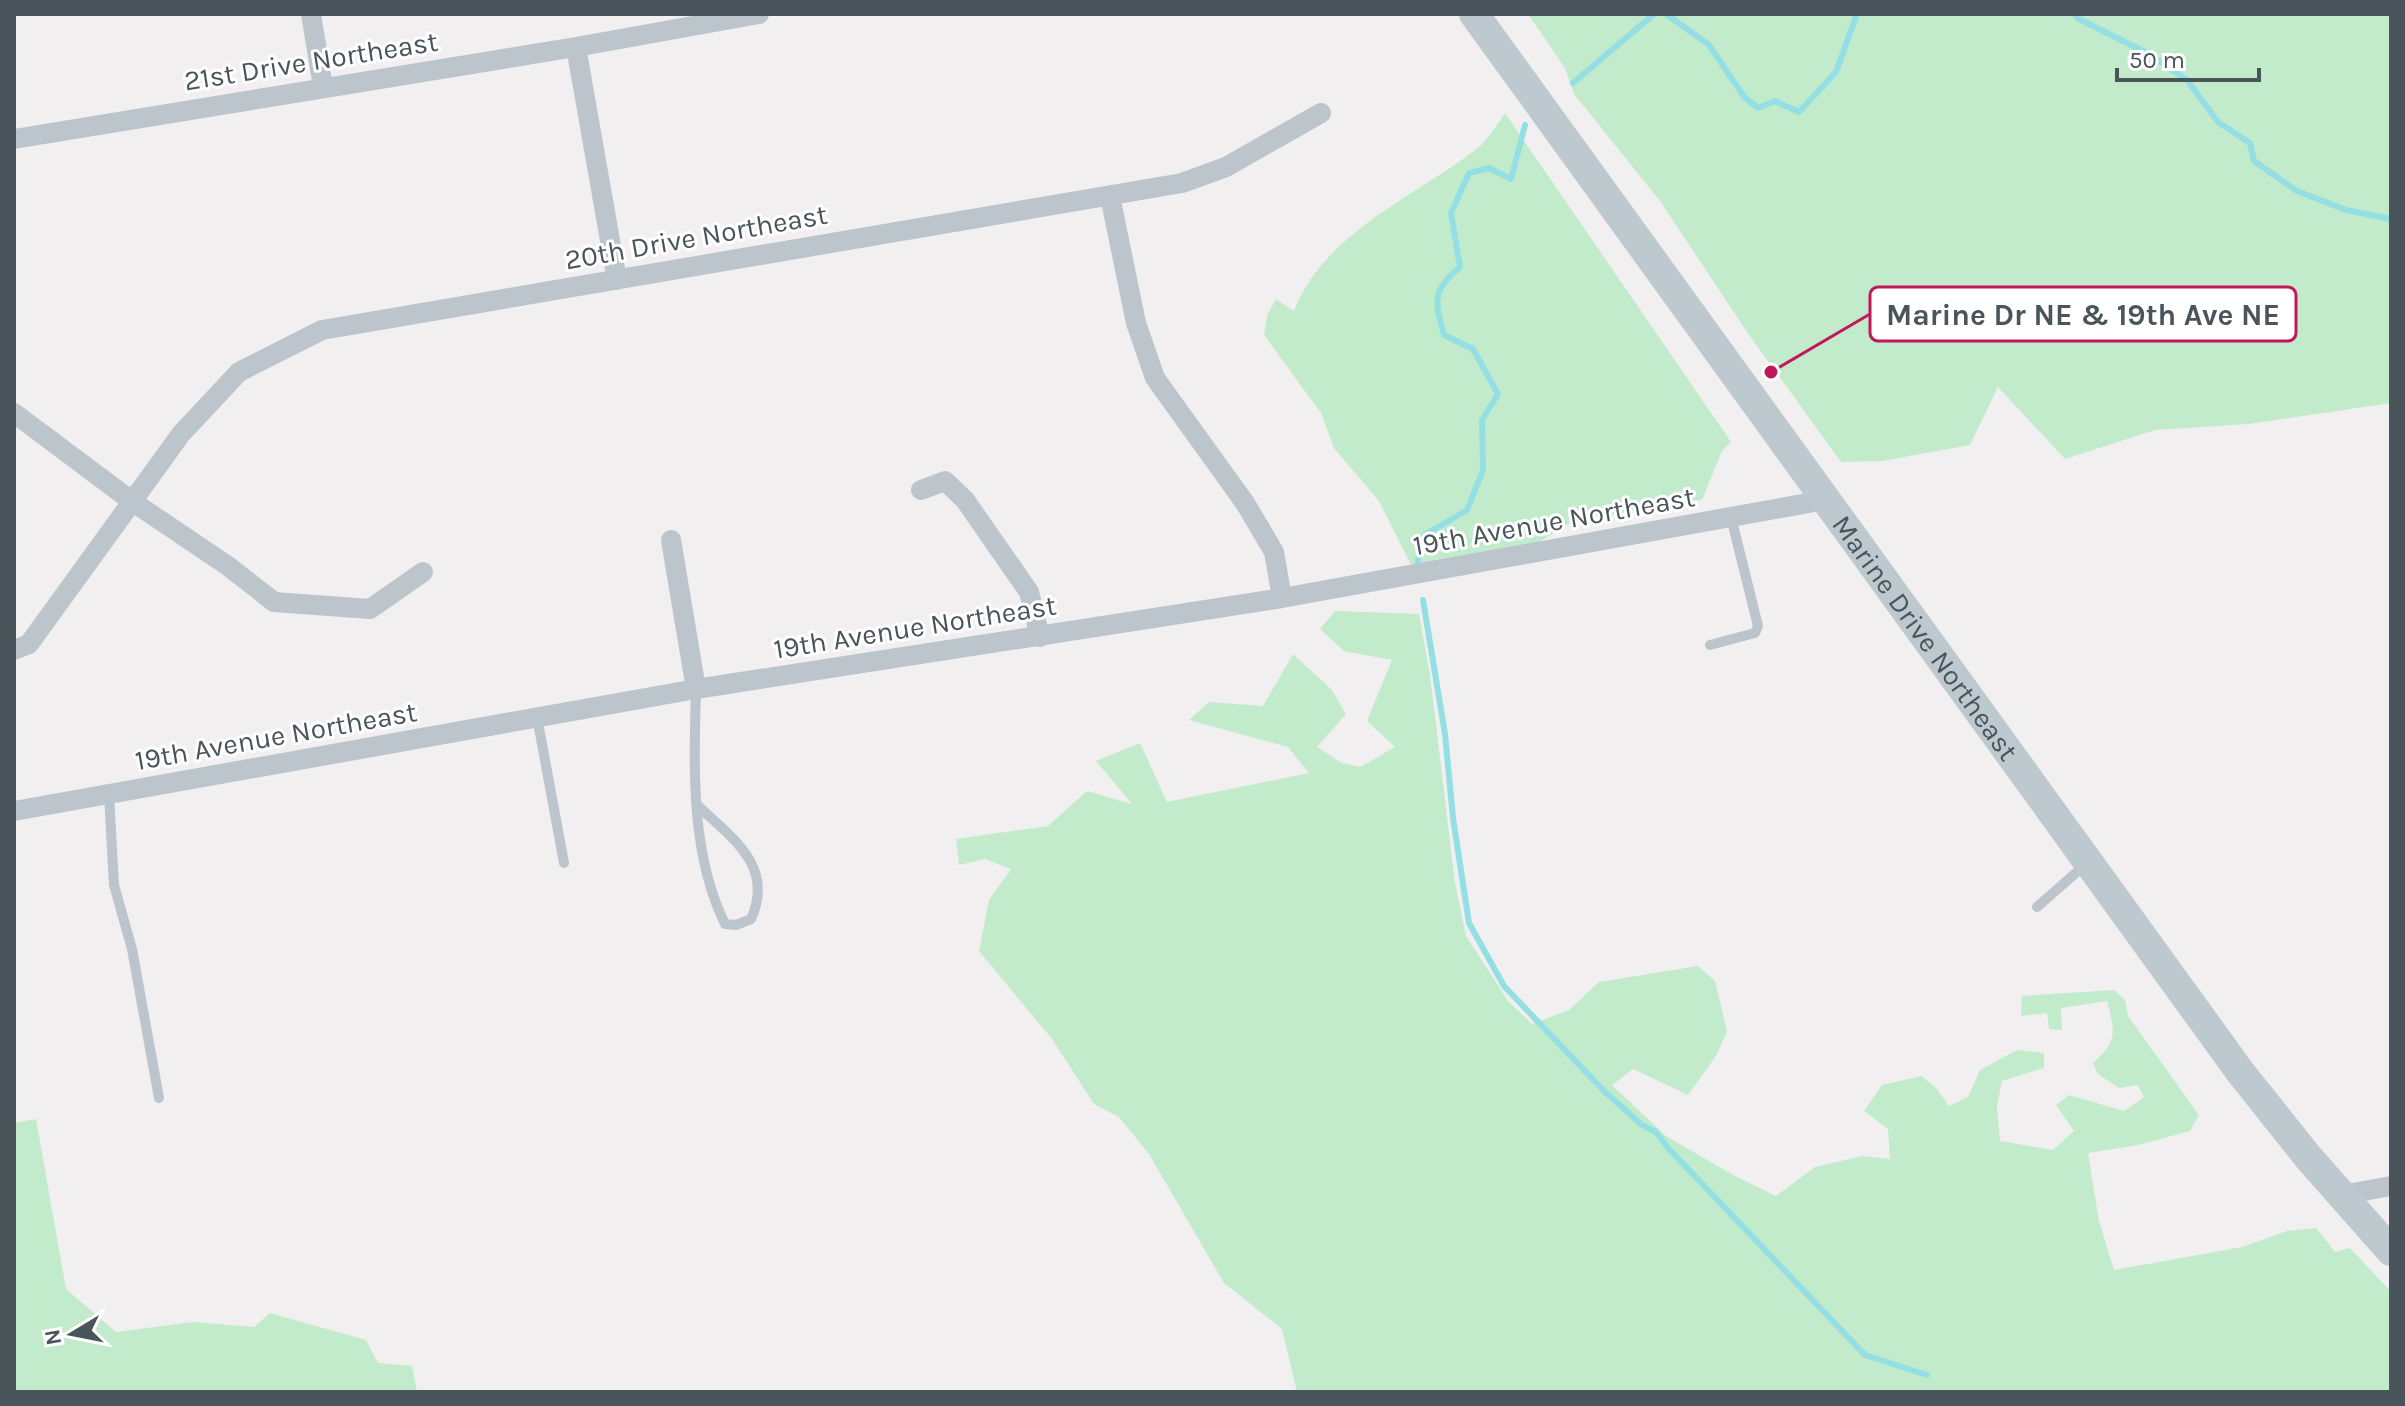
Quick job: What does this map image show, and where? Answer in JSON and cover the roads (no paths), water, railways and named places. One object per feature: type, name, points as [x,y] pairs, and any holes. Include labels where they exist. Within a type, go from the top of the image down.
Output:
[{"type":"main road","name":"Marine Drive Northeast","points":[[1474,14],[2241,1073],[2391,1251]]},
{"type":"street","points":[[311,14],[323,87]]},
{"type":"street","name":"21st Drive Northeast","points":[[14,139],[759,14]]},
{"type":"street","points":[[576,47],[617,280]]},
{"type":"street","name":"20th Drive Northeast","points":[[14,650],[29,644],[181,434],[239,372],[322,330],[1182,183],[1226,167],[1321,113]]},
{"type":"street","points":[[1110,196],[1136,323],[1155,378],[1245,503],[1274,552],[1282,598]]},
{"type":"street","points":[[14,413],[274,602],[370,609],[423,572]]},
{"type":"street","points":[[921,490],[945,481],[965,500],[1029,592],[1040,637]]},
{"type":"street","name":"19th Avenue Northeast","points":[[14,811],[696,689],[1282,598],[1825,500]]},
{"type":"street","points":[[671,540],[696,689]]},
{"type":"street","points":[[2342,1195],[2391,1186]]},
{"type":"lane","points":[[1710,645],[1755,633],[1758,626],[1731,517]]},
{"type":"lane","points":[[696,689],[695,734],[697,805],[699,830],[714,901],[725,924],[736,925],[751,919],[759,902],[758,882],[749,855],[697,805]]},
{"type":"lane","points":[[537,717],[564,863]]},
{"type":"lane","points":[[109,794],[114,885],[132,949],[159,1098]]},
{"type":"lane","points":[[2037,907],[2088,862]]},
{"type":"waterway","points":[[1573,83],[1654,14]]},
{"type":"waterway","points":[[1666,14],[1709,45],[1745,98],[1758,108],[1775,101],[1799,112],[1836,72],[1857,14]]},
{"type":"waterway","points":[[2075,14],[2077,18],[2149,54],[2187,80],[2218,122],[2250,143],[2254,161],[2297,191],[2346,210],[2391,219]]},
{"type":"waterway","points":[[1417,565],[1423,536],[1467,510],[1483,470],[1482,420],[1498,394],[1473,349],[1444,335],[1438,297],[1444,283],[1460,267],[1451,213],[1469,173],[1489,168],[1511,179],[1525,125]]},
{"type":"waterway","points":[[1423,600],[1445,734],[1453,818],[1469,923],[1504,986],[1604,1091],[1642,1125],[1656,1132],[1865,1355],[1927,1375]]},
{"type":"place","name":"Marine Dr NE & 19th Ave NE","points":[[1771,372]]}]
